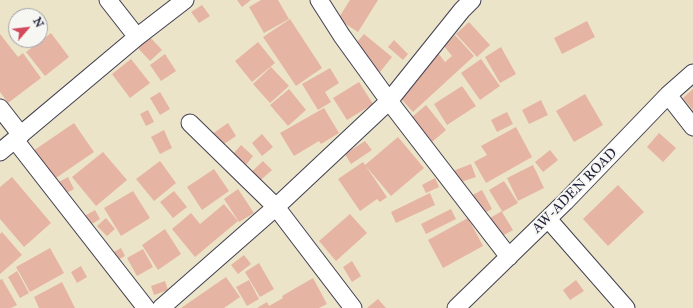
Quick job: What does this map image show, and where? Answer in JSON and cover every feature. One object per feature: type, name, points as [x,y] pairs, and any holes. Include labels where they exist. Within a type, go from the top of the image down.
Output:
[{"type":"street","points":[[108,0],[137,37]]},
{"type":"street","points":[[0,152],[137,37],[185,0]]},
{"type":"street","points":[[319,0],[342,36],[389,101],[509,257]]},
{"type":"street","points":[[161,308],[276,207],[389,101],[463,3]]},
{"type":"street","name":"AW-ADEN ROAD","points":[[456,308],[548,219],[668,95],[693,73]]},
{"type":"street","points":[[668,95],[693,127]]},
{"type":"street","points":[[0,108],[18,138],[146,308]]},
{"type":"street","points":[[190,123],[276,207],[353,308]]},
{"type":"street","points":[[548,219],[626,308]]},
{"type":"building","points":[[237,0],[251,0],[242,7]]},
{"type":"building","points":[[261,0],[278,0],[289,19],[264,33],[249,7]]},
{"type":"building","points":[[350,0],[378,0],[358,32],[338,19]]},
{"type":"building","points":[[202,5],[210,16],[199,23],[191,12]]},
{"type":"building","points":[[290,19],[322,68],[296,86],[263,37]]},
{"type":"building","points":[[587,21],[595,37],[562,54],[554,38]]},
{"type":"building","points":[[469,22],[490,45],[477,57],[456,34]]},
{"type":"building","points":[[51,33],[69,57],[45,76],[26,52],[31,48],[48,48],[48,35]]},
{"type":"building","points":[[0,34],[8,44],[8,48],[11,48],[18,57],[23,53],[41,78],[8,103],[0,92]]},
{"type":"building","points":[[364,34],[392,57],[380,72],[352,48]]},
{"type":"building","points":[[455,35],[474,56],[413,112],[395,92],[438,53],[445,62],[452,56],[444,46]]},
{"type":"building","points":[[149,36],[162,50],[150,61],[137,47]]},
{"type":"building","points":[[394,40],[408,54],[403,60],[388,47]]},
{"type":"building","points":[[258,42],[275,63],[252,82],[235,61]]},
{"type":"building","points":[[501,47],[516,74],[500,83],[485,57]]},
{"type":"building","points":[[165,54],[176,71],[161,81],[150,65]]},
{"type":"building","points":[[131,59],[150,83],[130,98],[112,74]]},
{"type":"building","points":[[481,59],[500,86],[480,100],[461,73]]},
{"type":"building","points":[[271,67],[289,86],[270,103],[253,84]]},
{"type":"building","points":[[330,68],[339,83],[325,92],[331,102],[318,110],[302,84]]},
{"type":"building","points":[[359,82],[373,104],[347,120],[333,98]]},
{"type":"building","points":[[462,86],[476,106],[447,125],[434,104]]},
{"type":"building","points":[[289,89],[306,110],[288,126],[270,105]]},
{"type":"building","points":[[693,89],[693,110],[683,98]]},
{"type":"building","points":[[160,92],[170,109],[160,115],[150,98]]},
{"type":"building","points":[[585,94],[603,125],[574,142],[556,111]]},
{"type":"building","points":[[541,100],[548,115],[529,124],[522,110]]},
{"type":"building","points":[[426,105],[446,130],[432,142],[412,117]]},
{"type":"building","points":[[324,108],[339,133],[321,144],[319,141],[294,156],[280,133]]},
{"type":"building","points":[[148,110],[154,122],[146,126],[140,114]]},
{"type":"building","points":[[507,112],[513,124],[497,132],[491,120]]},
{"type":"building","points":[[74,123],[94,152],[53,180],[33,151]]},
{"type":"building","points":[[228,123],[236,136],[221,146],[212,134]]},
{"type":"building","points":[[516,127],[532,157],[486,183],[474,162],[487,155],[481,146]]},
{"type":"building","points":[[164,130],[172,148],[160,154],[151,137]]},
{"type":"building","points":[[659,133],[676,148],[663,162],[647,147]]},
{"type":"building","points":[[262,134],[273,147],[262,156],[252,143]]},
{"type":"building","points":[[398,137],[424,168],[391,196],[365,165]]},
{"type":"building","points":[[365,141],[372,150],[351,164],[345,154]]},
{"type":"building","points":[[241,145],[253,156],[246,165],[233,154]]},
{"type":"building","points":[[550,150],[558,160],[543,172],[535,162]]},
{"type":"building","points":[[103,152],[127,180],[96,206],[72,177]]},
{"type":"building","points":[[160,161],[176,183],[154,201],[136,179]]},
{"type":"building","points":[[263,161],[272,170],[254,186],[246,177]]},
{"type":"building","points":[[363,162],[387,197],[380,202],[377,199],[360,211],[338,179]]},
{"type":"building","points":[[471,164],[476,177],[458,183],[453,171]]},
{"type":"building","points":[[533,165],[544,188],[518,201],[507,178]]},
{"type":"building","points":[[214,169],[229,191],[202,210],[187,187]]},
{"type":"building","points":[[12,177],[51,223],[24,247],[0,219],[0,187]]},
{"type":"building","points":[[68,177],[74,189],[63,195],[57,183]]},
{"type":"building","points":[[435,178],[439,187],[426,193],[422,185]]},
{"type":"building","points":[[504,181],[518,203],[502,212],[513,230],[493,241],[483,222],[502,211],[489,190]]},
{"type":"building","points":[[618,185],[644,212],[608,246],[583,219]]},
{"type":"building","points":[[238,189],[254,213],[239,222],[224,199]]},
{"type":"building","points":[[482,190],[492,209],[479,216],[469,197]]},
{"type":"building","points":[[133,191],[150,218],[121,236],[104,208]]},
{"type":"building","points":[[174,191],[187,207],[173,218],[160,202]]},
{"type":"building","points":[[430,193],[435,205],[396,223],[391,212]]},
{"type":"building","points":[[224,204],[238,221],[195,257],[172,229],[191,213],[200,224]]},
{"type":"building","points":[[451,209],[456,219],[426,234],[421,224]]},
{"type":"building","points":[[95,210],[100,219],[87,227],[81,218]]},
{"type":"building","points":[[350,214],[367,233],[336,261],[319,241]]},
{"type":"building","points":[[106,218],[115,229],[107,236],[97,226]]},
{"type":"building","points":[[468,218],[483,246],[443,268],[428,240]]},
{"type":"building","points":[[165,229],[181,254],[158,270],[142,245]]},
{"type":"building","points":[[2,232],[22,255],[0,274],[0,234]]},
{"type":"building","points":[[50,248],[64,273],[30,292],[16,267]]},
{"type":"building","points":[[121,248],[125,256],[114,262],[110,254]]},
{"type":"building","points":[[143,249],[153,267],[137,276],[127,258]]},
{"type":"building","points":[[244,255],[251,264],[238,274],[231,265]]},
{"type":"building","points":[[352,261],[361,276],[352,282],[343,267]]},
{"type":"building","points":[[259,263],[274,289],[260,297],[245,272]]},
{"type":"building","points":[[81,266],[87,277],[77,283],[71,272]]},
{"type":"building","points":[[17,271],[29,293],[20,298],[8,277]]},
{"type":"building","points":[[226,277],[240,297],[224,308],[181,308]]},
{"type":"building","points":[[313,278],[327,304],[319,308],[257,308],[267,302],[269,306],[283,298],[282,296]]},
{"type":"building","points":[[2,279],[17,305],[11,308],[0,308],[0,280]]},
{"type":"building","points":[[249,280],[259,299],[247,306],[236,287]]},
{"type":"building","points":[[576,280],[584,291],[570,300],[563,290]]},
{"type":"building","points":[[165,281],[168,290],[154,295],[151,286]]},
{"type":"building","points":[[62,282],[75,308],[39,308],[34,297]]},
{"type":"building","points":[[378,299],[386,308],[367,308]]}]
